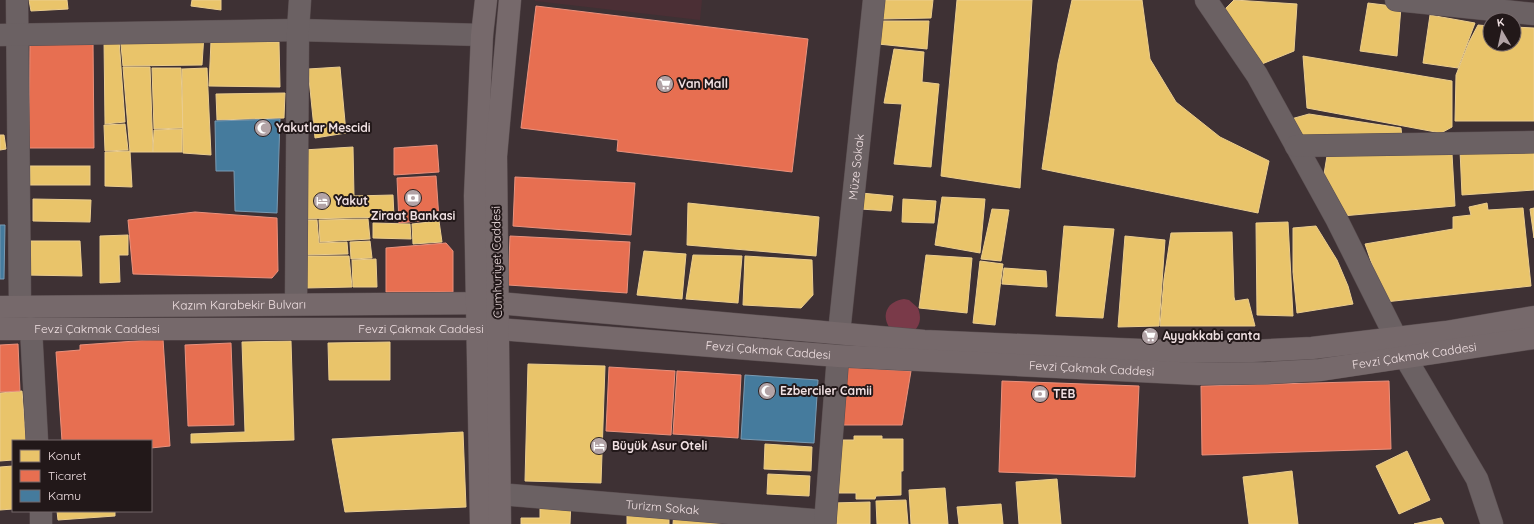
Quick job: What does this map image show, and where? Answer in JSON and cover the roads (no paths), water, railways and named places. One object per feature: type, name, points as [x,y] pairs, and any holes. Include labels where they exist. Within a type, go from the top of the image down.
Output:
[{"type":"main road","name":"Cumhuriyet Caddesi","points":[[486,0],[482,35],[475,196],[488,303]]},
{"type":"main road","name":"Cumhuriyet Caddesi","points":[[481,524],[488,303],[496,156],[510,0]]},
{"type":"main road","name":"Kazım Karabekir Bulvarı","points":[[10,306],[488,303]]},
{"type":"main road","name":"Fevzi Çakmak Caddesi","points":[[488,303],[924,340],[1190,352],[1312,348],[1446,332],[1534,317]]},
{"type":"main road","name":"Fevzi Çakmak Caddesi","points":[[0,329],[488,329],[838,356],[1198,374],[1267,373],[1320,370],[1534,338]]},
{"type":"main road","name":"Cumhuriyet Caddesi","points":[[488,329],[500,494],[500,524]]},
{"type":"street","points":[[10,306],[9,34],[17,0]]},
{"type":"street","points":[[296,304],[298,30],[300,0]]},
{"type":"street","name":"Müze Sokak","points":[[839,333],[874,0]]},
{"type":"street","points":[[1206,0],[1257,75],[1337,220],[1396,338]]},
{"type":"street","points":[[1396,0],[1434,2],[1534,14]]},
{"type":"street","points":[[9,34],[298,30],[482,35]]},
{"type":"street","points":[[1296,146],[1534,142]]},
{"type":"street","points":[[31,328],[37,440]]},
{"type":"street","points":[[825,522],[838,356]]},
{"type":"street","points":[[1405,357],[1477,480],[1492,524]]},
{"type":"street","name":"Turizm Sokak","points":[[500,494],[825,522]]},
{"type":"street","points":[[41,512],[42,524]]},
{"type":"place","name":"Van Mall","points":[[665,84]]},
{"type":"place","name":"Yakutlar Mescidi","points":[[263,128]]},
{"type":"place","name":"Ziraat Bankasi","points":[[413,198]]},
{"type":"place","name":"Yakut","points":[[322,201]]},
{"type":"place","name":"Ayyakkabi çanta","points":[[1150,336]]},
{"type":"place","name":"Ezberciler Camii","points":[[767,391]]},
{"type":"place","name":"TEB","points":[[1040,394]]},
{"type":"place","name":"Büyük Asur Oteli","points":[[599,446]]}]
